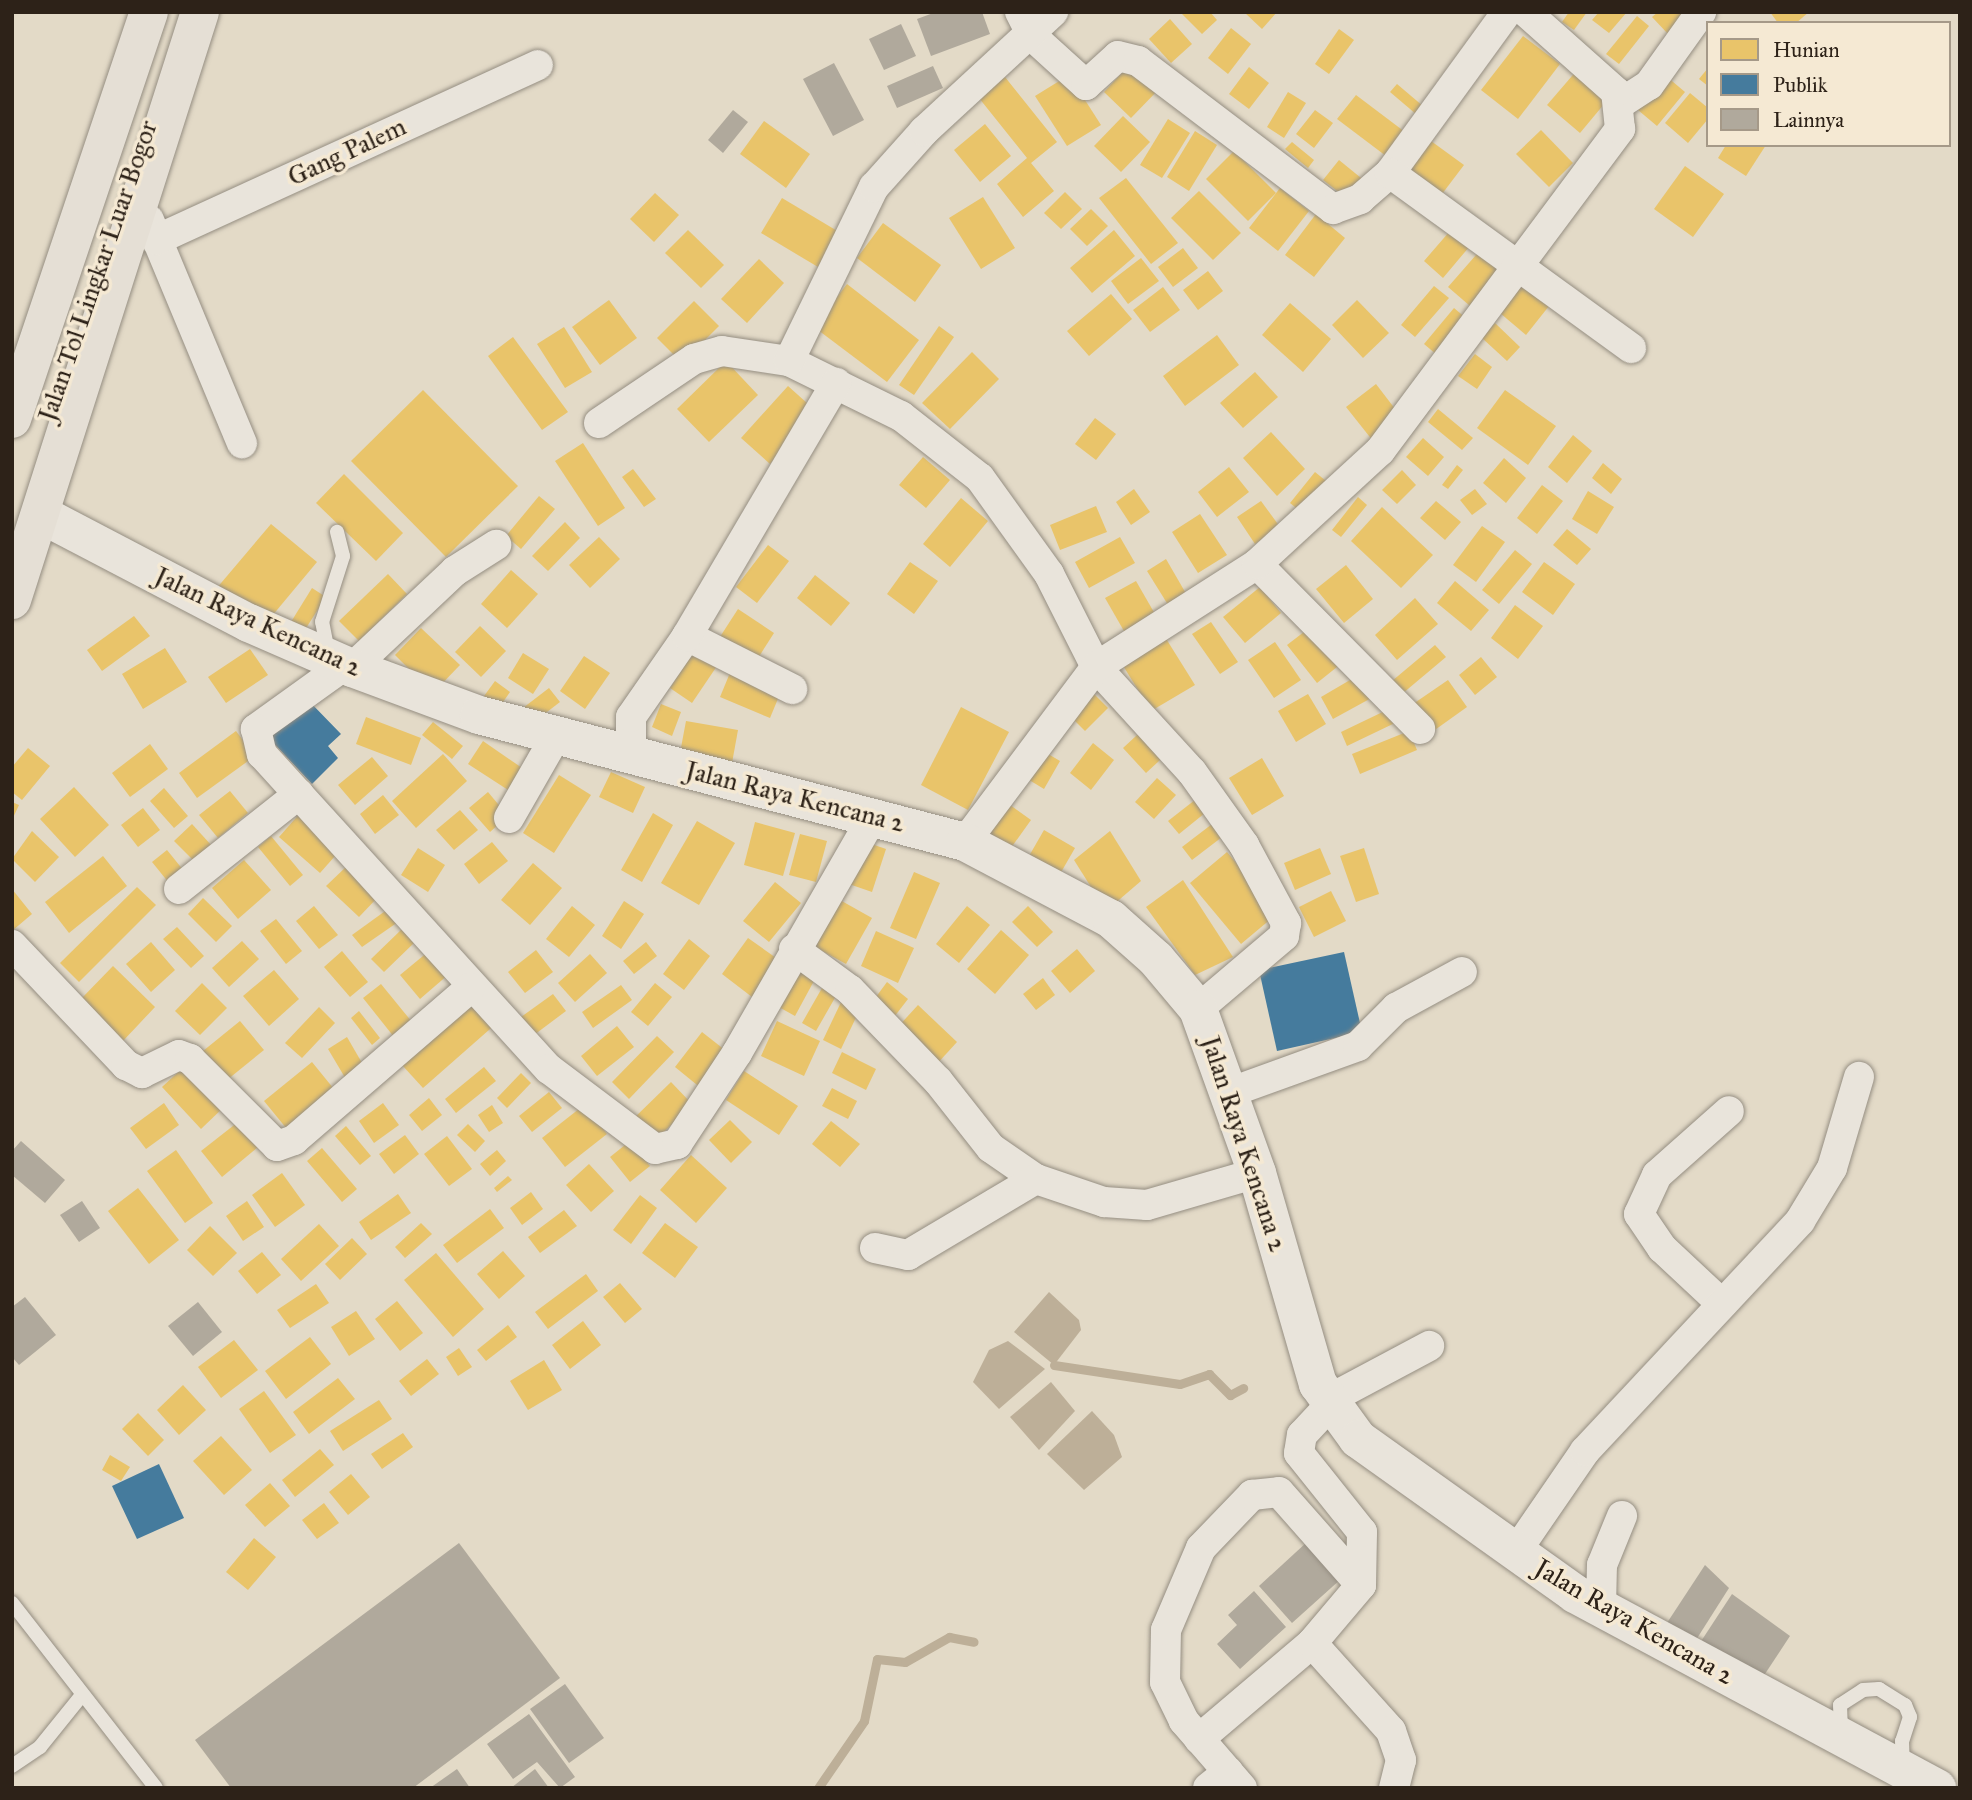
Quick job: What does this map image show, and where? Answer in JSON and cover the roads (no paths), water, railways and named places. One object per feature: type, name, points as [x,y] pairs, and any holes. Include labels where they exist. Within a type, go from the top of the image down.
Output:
[{"type":"highway","points":[[12,376],[127,12]]},
{"type":"highway","name":"Jalan Tol Lingkar Luar Bogor","points":[[12,419],[149,12]]},
{"type":"highway","name":"Jalan Tol Lingkar Luar Bogor","points":[[27,522],[184,12]]},
{"type":"highway","points":[[12,600],[27,522],[141,197],[200,12]]},
{"type":"street","points":[[789,361],[874,187],[1026,24],[1053,12]]},
{"type":"street","points":[[1026,24],[1086,85],[1118,56],[1138,61],[1333,209],[1360,200],[1390,173],[1507,12]]},
{"type":"street","points":[[965,842],[1096,667],[1257,564],[1380,451],[1620,129],[1621,103],[1606,81],[1526,12]]},
{"type":"street","points":[[1621,103],[1649,85],[1701,12]]},
{"type":"street","name":"Gang Palem","points":[[156,240],[538,65]]},
{"type":"street","points":[[1390,173],[1631,348]]},
{"type":"street","points":[[141,197],[156,240],[242,443]]},
{"type":"street","points":[[599,422],[694,359],[722,351],[789,361],[836,383],[901,416],[980,478],[1049,574],[1096,667],[1221,808],[1286,923],[1276,949],[1198,1009]]},
{"type":"street","points":[[631,755],[631,717],[687,636],[836,383]]},
{"type":"street","name":"Jalan Raya Kencana 2","points":[[27,522],[342,663],[556,736],[874,815],[965,842],[1111,919],[1156,958],[1198,1009],[1231,1092],[1333,1409],[1402,1476],[1601,1608],[1937,1788]]},
{"type":"street","points":[[496,545],[454,570],[342,663],[256,729],[262,754],[470,988],[593,1108],[663,1151],[677,1144],[737,1053],[794,949],[874,815]]},
{"type":"street","points":[[1257,564],[1420,729]]},
{"type":"street","points":[[687,636],[792,689]]},
{"type":"street","points":[[509,818],[556,736]]},
{"type":"street","points":[[179,889],[299,794]]},
{"type":"street","points":[[12,945],[125,1065],[142,1073],[179,1055],[190,1059],[277,1146],[294,1140],[470,988]]},
{"type":"street","points":[[794,949],[850,990],[938,1081],[990,1148],[1036,1179],[1104,1202],[1147,1205],[1258,1173]]},
{"type":"street","points":[[1231,1092],[1358,1046],[1396,1008],[1462,972]]},
{"type":"street","points":[[1515,1553],[1585,1451],[1801,1221],[1832,1168],[1859,1077]]},
{"type":"street","points":[[1722,1304],[1662,1248],[1639,1214],[1657,1175],[1729,1111]]},
{"type":"street","points":[[875,1248],[908,1255],[1036,1179]]},
{"type":"street","points":[[1199,1739],[1312,1643],[1361,1585],[1362,1532],[1300,1453],[1302,1435],[1333,1409],[1341,1393],[1429,1346]]},
{"type":"street","points":[[1226,1782],[1165,1682],[1166,1630],[1201,1548],[1237,1506],[1266,1489],[1279,1492],[1361,1585]]},
{"type":"street","points":[[1601,1608],[1602,1565],[1622,1516]]},
{"type":"street","points":[[1312,1643],[1391,1731],[1401,1760],[1394,1788]]},
{"type":"lane","points":[[337,532],[343,556],[322,622],[342,663]]},
{"type":"lane","points":[[12,1603],[156,1788]]},
{"type":"lane","points":[[1841,1737],[1840,1705],[1846,1700],[1863,1689],[1893,1697],[1910,1717],[1902,1741],[1903,1770]]},
{"type":"lane","points":[[12,1766],[40,1747],[82,1695]]},
{"type":"waterway","points":[[1054,1365],[1180,1384],[1209,1374],[1230,1395],[1243,1388]]},
{"type":"waterway","points":[[818,1788],[864,1721],[877,1659],[905,1662],[949,1637],[974,1642]]}]
